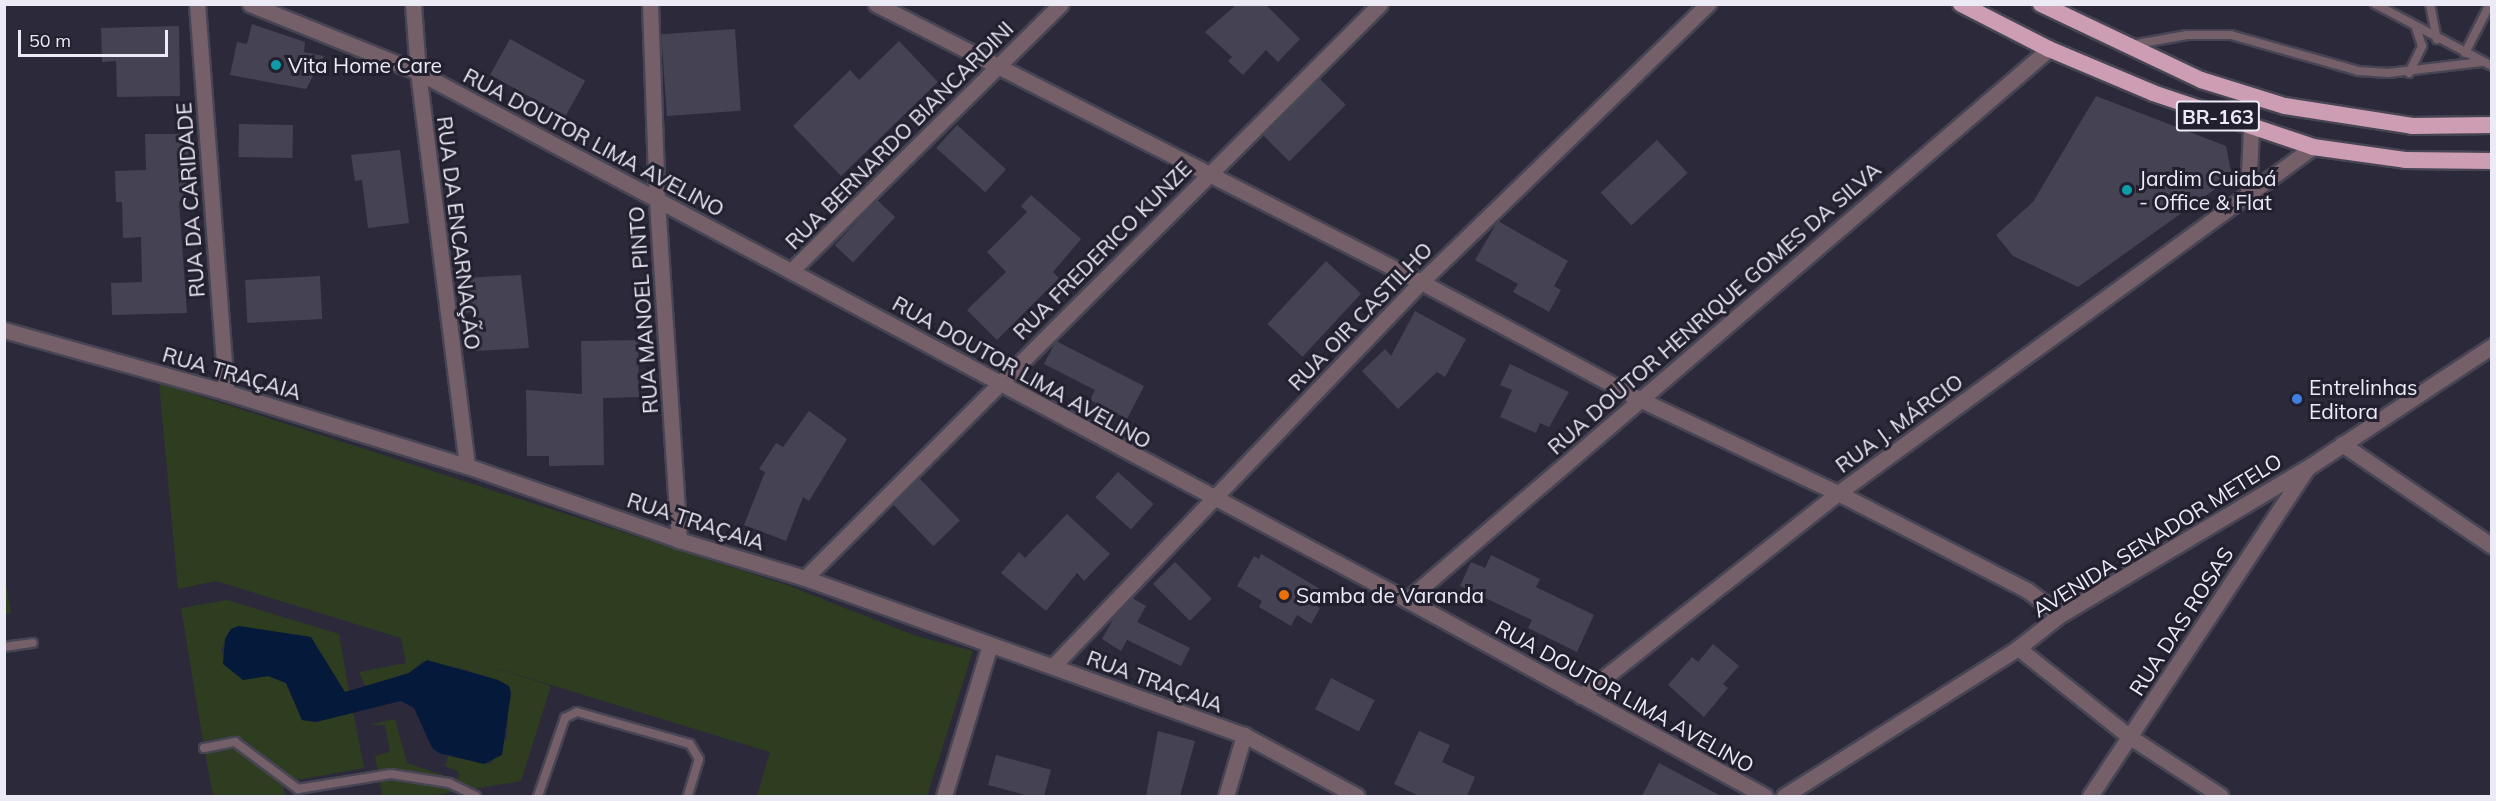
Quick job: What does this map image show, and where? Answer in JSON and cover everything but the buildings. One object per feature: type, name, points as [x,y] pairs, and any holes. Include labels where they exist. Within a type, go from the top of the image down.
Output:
[{"type":"highway","name":"BR-163","points":[[1961,4],[2049,49],[2153,93],[2251,128],[2313,147],[2404,160],[2492,161]]},
{"type":"highway","name":"BR-163","points":[[2042,4],[2202,80],[2285,106],[2412,126],[2492,125]]},
{"type":"street","name":"RUA DA CARIDADE","points":[[197,4],[226,392]]},
{"type":"street","name":"RUA DOUTOR LIMA AVELINO","points":[[250,4],[418,72],[657,201],[792,270],[998,385],[1407,600],[1765,796]]},
{"type":"street","name":"RUA DA ENCARNAÇÃO","points":[[413,4],[418,72],[467,466]]},
{"type":"street","name":"RUA MANOEL PINTO","points":[[650,4],[657,201],[679,540]]},
{"type":"street","points":[[876,4],[1206,176],[1421,282],[1638,399],[1838,493],[2027,590],[2060,615]]},
{"type":"street","name":"RUA BERNARDO BIANCARDINI","points":[[792,270],[1060,4]]},
{"type":"street","name":"RUA FREDERICO KUNZE","points":[[805,578],[1380,4]]},
{"type":"street","name":"RUA OIR CASTILHO","points":[[1053,666],[1421,282],[1708,4]]},
{"type":"street","name":"RUA DOUTOR HENRIQUE GOMES DA SILVA","points":[[1407,600],[1638,399],[2049,49]]},
{"type":"street","points":[[2248,195],[2251,128]]},
{"type":"street","name":"RUA J. MÁRCIO","points":[[1581,696],[1838,493],[2313,147]]},
{"type":"street","name":"RUA TRAÇAIA","points":[[4,330],[226,392],[467,466],[679,540],[805,578],[1244,735],[1357,796]]},
{"type":"street","name":"AVENIDA SENADOR METELO","points":[[1784,796],[2018,648],[2060,615],[2307,468],[2492,346]]},
{"type":"street","points":[[2342,444],[2492,546]]},
{"type":"street","name":"RUA DAS ROSAS","points":[[2090,796],[2307,468]]},
{"type":"street","points":[[944,796],[990,645]]},
{"type":"street","points":[[2018,648],[2130,737],[2221,796]]},
{"type":"street","points":[[1226,796],[1244,735]]},
{"type":"lane","points":[[2375,4],[2437,39],[2492,66]]},
{"type":"lane","points":[[2430,4],[2437,39]]},
{"type":"lane","points":[[2465,53],[2490,4]]},
{"type":"lane","points":[[2409,73],[2422,46],[2416,27]]},
{"type":"lane","points":[[2127,45],[2187,36],[2231,35],[2358,71],[2409,73],[2481,62]]},
{"type":"lane","points":[[4,647],[33,643]]},
{"type":"lane","points":[[538,796],[565,718],[577,712],[690,744],[699,759],[688,796]]},
{"type":"lane","points":[[204,748],[235,742],[298,789],[391,774],[449,783],[476,796]]},
{"type":"green space","points":[[159,383],[787,585],[913,635],[973,651],[927,796],[757,796],[770,752],[486,665],[551,686],[521,781],[430,796],[371,796],[382,794],[375,756],[390,752],[385,725],[369,725],[395,719],[407,763],[454,779],[460,777],[458,771],[445,766],[448,756],[491,764],[507,737],[509,688],[498,680],[460,668],[422,662],[409,673],[366,687],[359,672],[406,663],[401,638],[216,581],[178,589]]},
{"type":"green space","points":[[4,572],[11,613],[5,614],[4,614]]},
{"type":"green space","points":[[227,600],[339,634],[349,692],[342,691],[307,636],[235,627],[228,633],[221,651],[228,665],[242,679],[268,676],[286,683],[302,720],[316,722],[353,711],[364,768],[297,780],[235,736],[203,741],[181,608]]},
{"type":"green space","points":[[233,747],[283,783],[285,796],[213,796],[205,752]]},
{"type":"water","points":[[239,626],[311,637],[345,692],[409,673],[427,660],[498,680],[509,686],[511,693],[502,755],[484,764],[439,753],[432,748],[414,708],[401,701],[316,722],[302,720],[286,683],[268,676],[243,680],[223,664],[225,639],[231,629]]},
{"type":"place","name":"Vita Home Care","points":[[276,65]]},
{"type":"place","name":"Jardim Cuiabá - Office & Flat","points":[[2127,190]]},
{"type":"place","name":"Entrelinhas Editora","points":[[2297,399]]},
{"type":"place","name":"Samba de Varanda","points":[[1284,595]]}]
